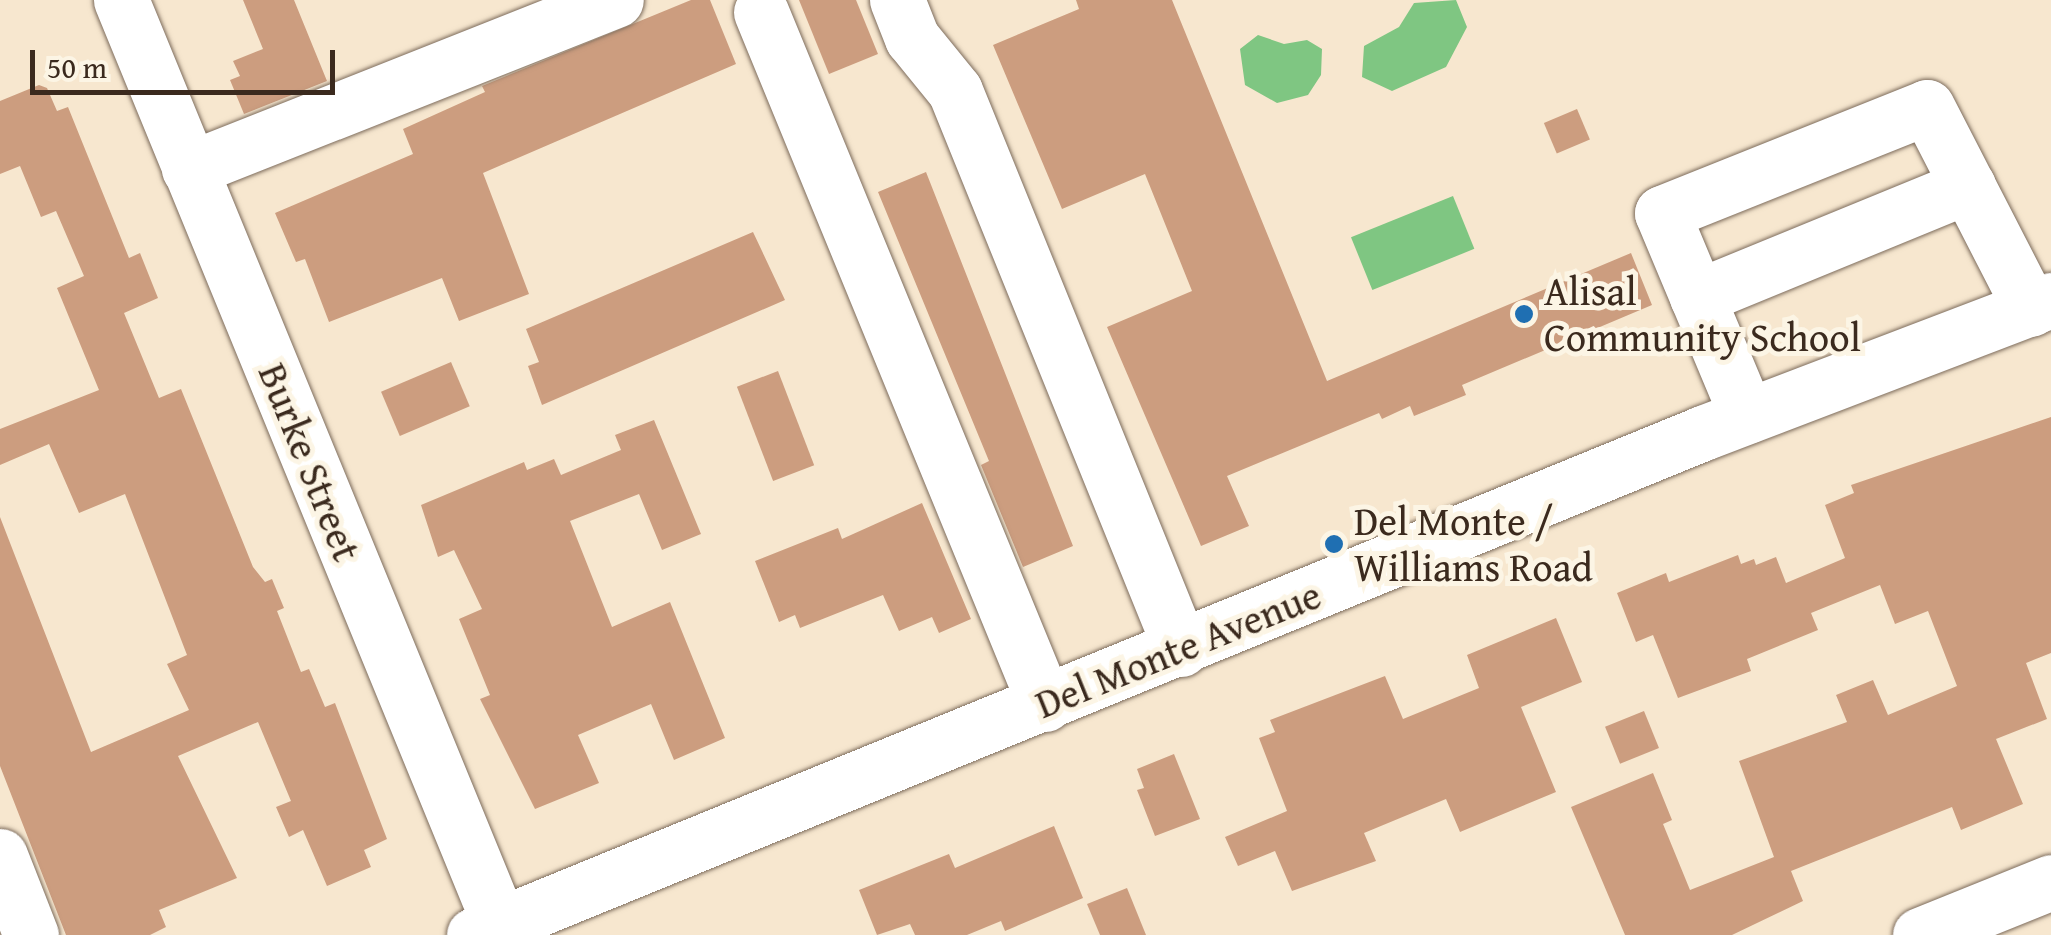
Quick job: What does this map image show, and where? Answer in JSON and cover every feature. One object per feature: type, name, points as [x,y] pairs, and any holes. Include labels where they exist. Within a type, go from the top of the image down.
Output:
[{"type":"street","name":"Burke Street","points":[[120,0],[487,930]]},
{"type":"street","points":[[189,169],[616,0]]},
{"type":"street","points":[[897,0],[912,38],[955,91],[1181,649]]},
{"type":"street","points":[[761,12],[1046,704]]},
{"type":"street","points":[[1747,416],[1662,214],[1927,107],[1968,186],[2041,305]]},
{"type":"street","points":[[1697,297],[1968,186]]},
{"type":"street","name":"Del Monte Avenue","points":[[487,930],[1747,416],[2041,305]]},
{"type":"street","points":[[0,856],[31,935]]},
{"type":"street","points":[[1920,935],[2051,882]]},
{"type":"green space","points":[[1456,0],[1467,27],[1446,67],[1392,91],[1362,77],[1364,46],[1399,27],[1414,3]]},
{"type":"green space","points":[[1258,35],[1284,44],[1307,40],[1322,49],[1321,75],[1308,95],[1277,103],[1245,85],[1240,49]]},
{"type":"green space","points":[[1453,196],[1474,249],[1372,290],[1351,237]]},
{"type":"building","points":[[243,0],[294,0],[327,81],[244,114],[230,80],[240,76],[233,61],[263,49]]},
{"type":"building","points":[[691,0],[710,0],[736,64],[483,173],[529,294],[459,321],[442,278],[329,322],[305,259],[296,262],[275,213],[413,154],[403,129],[485,92],[482,86]]},
{"type":"building","points":[[799,0],[856,0],[878,54],[829,74]]},
{"type":"building","points":[[1076,0],[1172,0],[1327,381],[1631,253],[1652,305],[1462,385],[1466,395],[1414,416],[1410,406],[1382,419],[1379,413],[1227,476],[1249,526],[1201,546],[1107,327],[1192,291],[1145,174],[1062,209],[993,45],[1079,9]]},
{"type":"building","points":[[39,85],[47,88],[57,111],[68,107],[129,258],[140,253],[158,298],[124,313],[159,398],[181,389],[253,567],[265,582],[272,579],[284,608],[277,611],[301,672],[309,669],[325,707],[335,703],[387,839],[364,850],[371,867],[327,886],[303,830],[289,837],[276,807],[291,801],[258,722],[178,756],[237,878],[159,910],[166,927],[150,935],[66,935],[0,766],[0,517],[91,752],[189,710],[167,664],[187,655],[125,494],[79,513],[49,444],[0,465],[0,429],[99,390],[57,288],[84,276],[56,211],[41,217],[20,166],[0,174],[0,101]]},
{"type":"building","points":[[1577,109],[1590,139],[1557,153],[1544,123]]},
{"type":"building","points":[[926,172],[1073,546],[1023,567],[981,465],[989,461],[878,192]]},
{"type":"building","points":[[753,232],[785,300],[542,405],[528,366],[539,362],[526,329]]},
{"type":"building","points":[[451,362],[470,406],[400,436],[381,392]]},
{"type":"building","points":[[778,371],[814,465],[773,481],[737,387]]},
{"type":"building","points":[[2051,417],[2051,653],[2026,663],[2047,719],[1996,739],[2023,804],[1961,830],[1952,807],[1791,871],[1803,901],[1732,935],[1625,935],[1571,807],[1653,773],[1672,820],[1663,824],[1690,890],[1774,857],[1739,761],[1847,722],[1836,695],[1873,680],[1888,715],[1957,686],[1928,611],[1895,624],[1880,585],[1811,613],[1818,630],[1747,659],[1751,671],[1678,698],[1653,635],[1636,642],[1617,593],[1666,573],[1669,582],[1738,555],[1741,564],[1754,559],[1756,565],[1776,557],[1786,583],[1845,558],[1825,505],[1854,493],[1851,485]]},
{"type":"building","points":[[654,420],[701,534],[662,550],[639,494],[570,521],[612,627],[670,602],[725,738],[674,760],[651,704],[578,735],[599,783],[535,809],[480,699],[490,695],[459,619],[482,609],[454,550],[438,557],[421,505],[524,462],[527,470],[554,459],[561,475],[621,450],[615,435]]},
{"type":"building","points":[[922,503],[971,619],[939,633],[932,617],[899,631],[883,595],[800,628],[795,615],[779,622],[755,561],[838,528],[842,539]]},
{"type":"building","points":[[1556,618],[1582,682],[1521,707],[1556,792],[1460,832],[1446,799],[1364,833],[1376,861],[1292,891],[1275,851],[1238,866],[1225,837],[1287,811],[1259,738],[1275,732],[1270,720],[1385,676],[1403,719],[1479,688],[1467,655]]},
{"type":"building","points":[[1644,711],[1659,748],[1620,764],[1605,727]]},
{"type":"building","points":[[1174,754],[1200,819],[1155,836],[1137,790],[1144,788],[1137,769]]},
{"type":"building","points":[[1054,826],[1083,898],[1005,931],[1001,921],[967,935],[915,935],[910,924],[877,935],[859,890],[949,854],[955,868]]},
{"type":"building","points":[[1127,888],[1146,935],[1100,935],[1087,904]]},
{"type":"place","name":"Alisal Community School","points":[[1524,314]]},
{"type":"place","name":"Del Monte / Williams Road","points":[[1334,544]]}]
